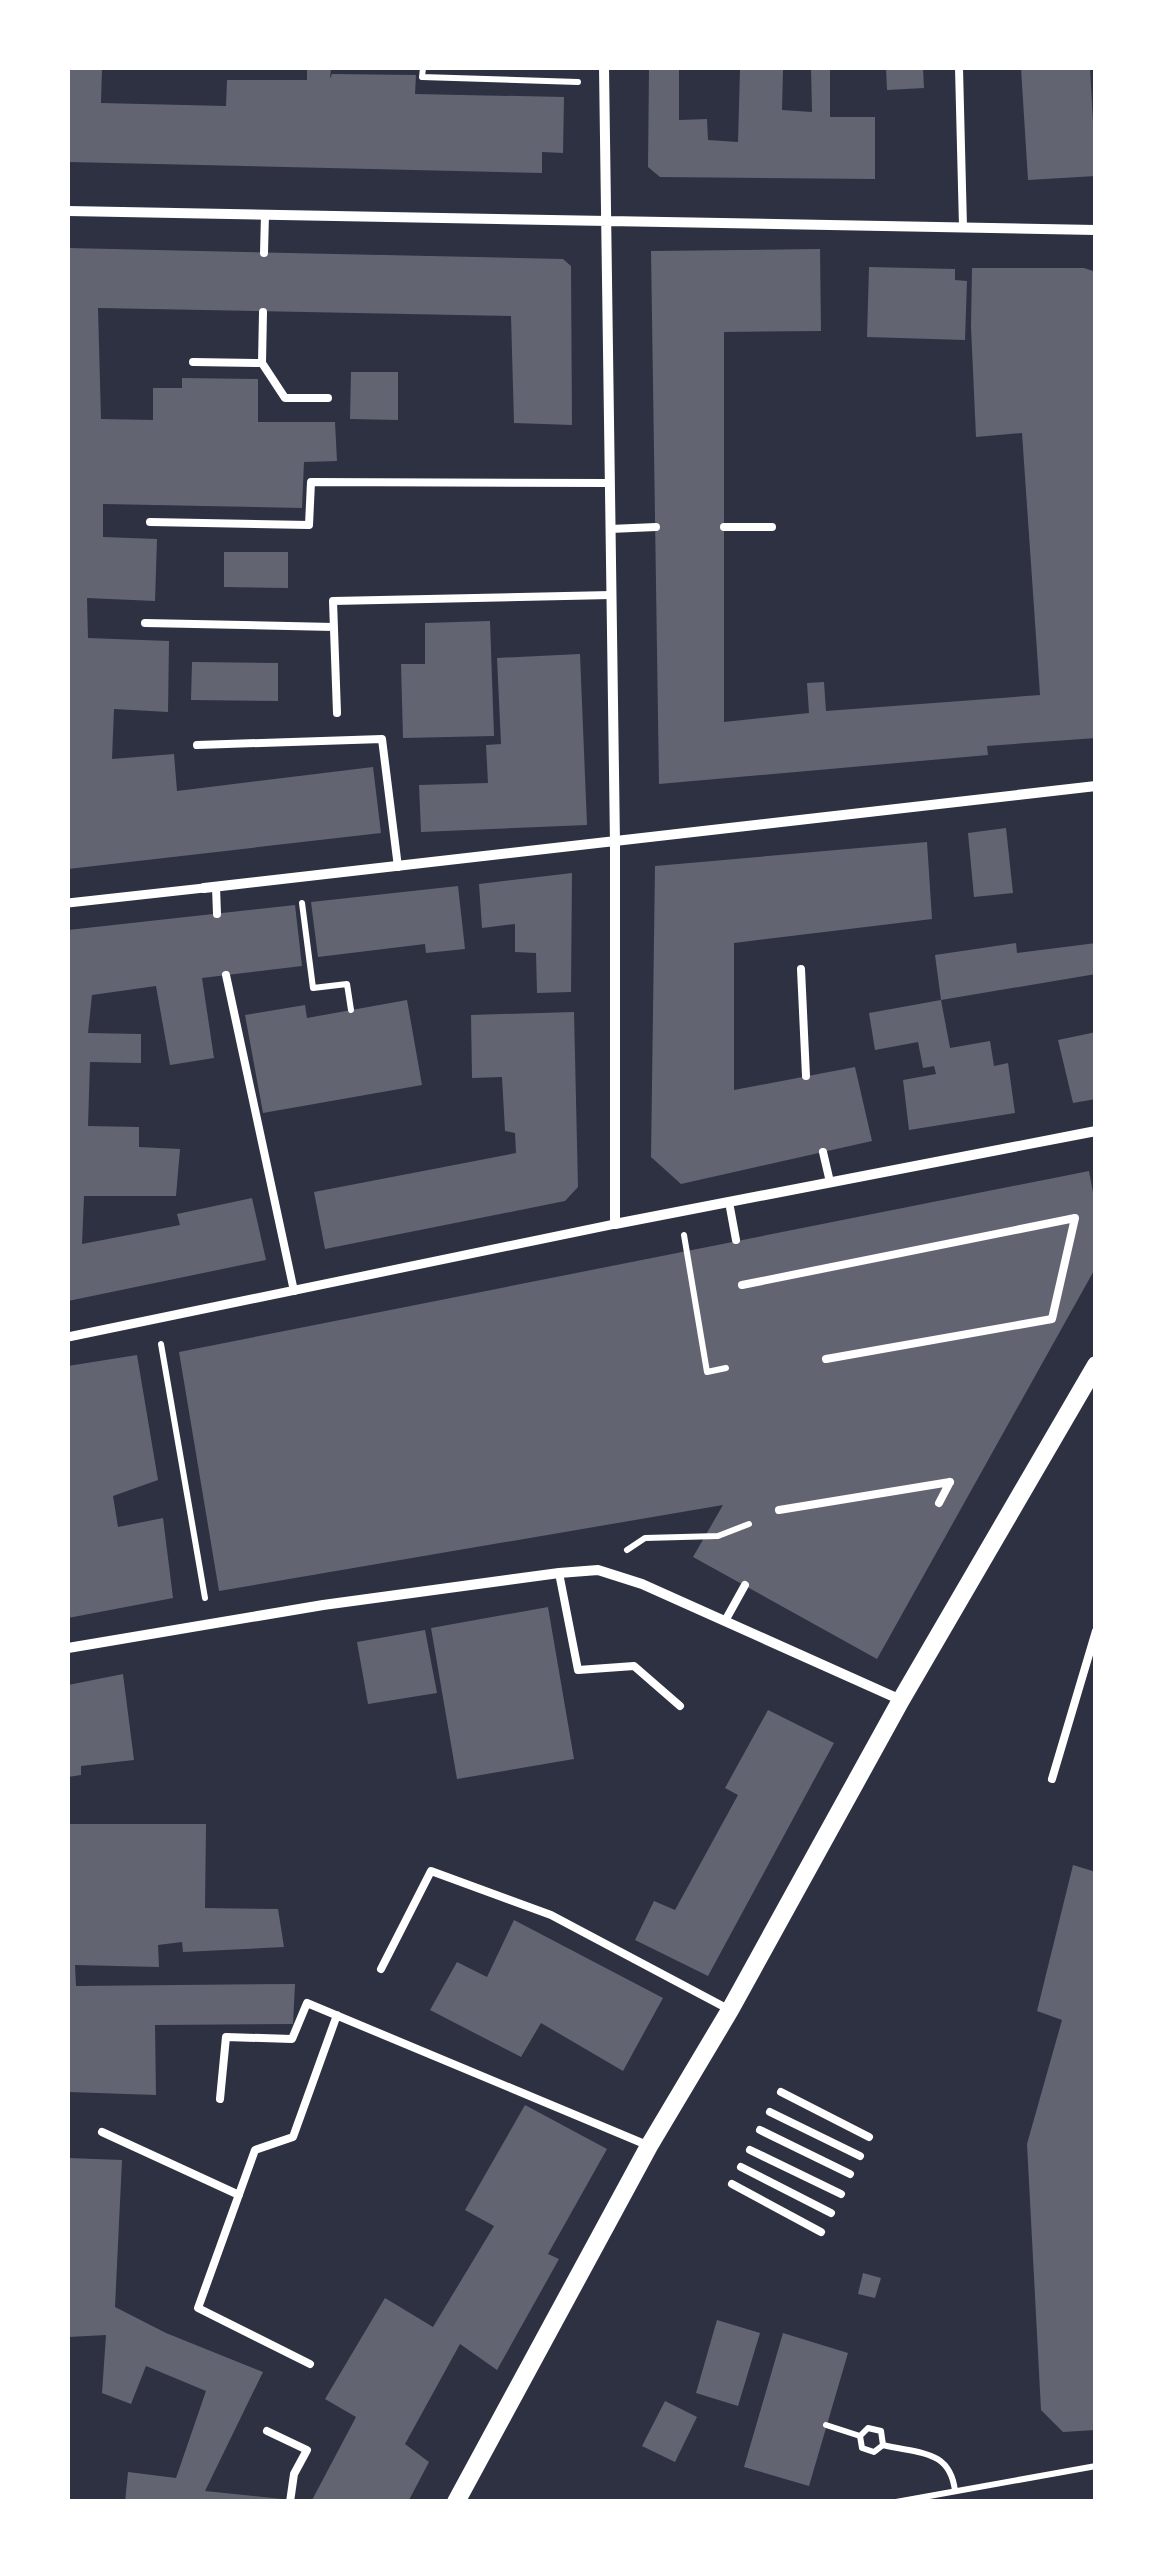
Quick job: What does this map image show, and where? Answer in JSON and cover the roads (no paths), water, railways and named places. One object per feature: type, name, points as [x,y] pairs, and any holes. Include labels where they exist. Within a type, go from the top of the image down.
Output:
[{"type":"street","points":[[604,68],[615,844],[615,1224]]},
{"type":"street","points":[[68,211],[1096,230]]},
{"type":"street","points":[[68,903],[615,844],[1096,786]]},
{"type":"street","points":[[68,1338],[615,1224],[1096,1130]]},
{"type":"street","points":[[456,2502],[649,2146],[1096,1365]]},
{"type":"street","points":[[68,1648],[210,1624],[598,1570],[642,1584],[902,1700]]},
{"type":"lane","points":[[959,68],[964,227]]},
{"type":"lane","points":[[264,252],[265,214]]},
{"type":"lane","points":[[264,312],[262,363],[284,398],[328,398]]},
{"type":"lane","points":[[193,362],[262,363]]},
{"type":"lane","points":[[150,522],[309,524],[310,482],[610,483]]},
{"type":"lane","points":[[724,527],[772,526]]},
{"type":"lane","points":[[610,529],[656,527]]},
{"type":"lane","points":[[337,713],[333,601],[611,595]]},
{"type":"lane","points":[[145,623],[334,626]]},
{"type":"lane","points":[[197,745],[382,739],[398,867]]},
{"type":"lane","points":[[210,887],[217,914]]},
{"type":"lane","points":[[801,969],[806,1076]]},
{"type":"lane","points":[[226,975],[294,1291]]},
{"type":"lane","points":[[823,1152],[830,1182]]},
{"type":"lane","points":[[729,1202],[736,1240]]},
{"type":"lane","points":[[742,1284],[1075,1218],[1052,1320],[826,1359]]},
{"type":"lane","points":[[779,1510],[950,1482],[939,1503]]},
{"type":"lane","points":[[560,1574],[578,1670],[634,1666],[680,1706]]},
{"type":"lane","points":[[724,1621],[745,1585]]},
{"type":"lane","points":[[1052,1779],[1096,1632]]},
{"type":"lane","points":[[381,1969],[431,1871],[551,1915],[730,2010]]},
{"type":"lane","points":[[220,2100],[226,2037],[292,2039],[307,2004],[649,2146]]},
{"type":"lane","points":[[310,2364],[198,2308],[255,2150],[293,2137],[337,2016]]},
{"type":"lane","points":[[781,2092],[869,2138]]},
{"type":"lane","points":[[770,2112],[860,2156]]},
{"type":"lane","points":[[760,2130],[850,2174]]},
{"type":"lane","points":[[102,2132],[239,2195]]},
{"type":"lane","points":[[750,2150],[840,2194]]},
{"type":"lane","points":[[741,2167],[831,2213]]},
{"type":"lane","points":[[732,2184],[821,2232]]},
{"type":"lane","points":[[267,2431],[307,2450],[294,2474],[290,2502]]}]
